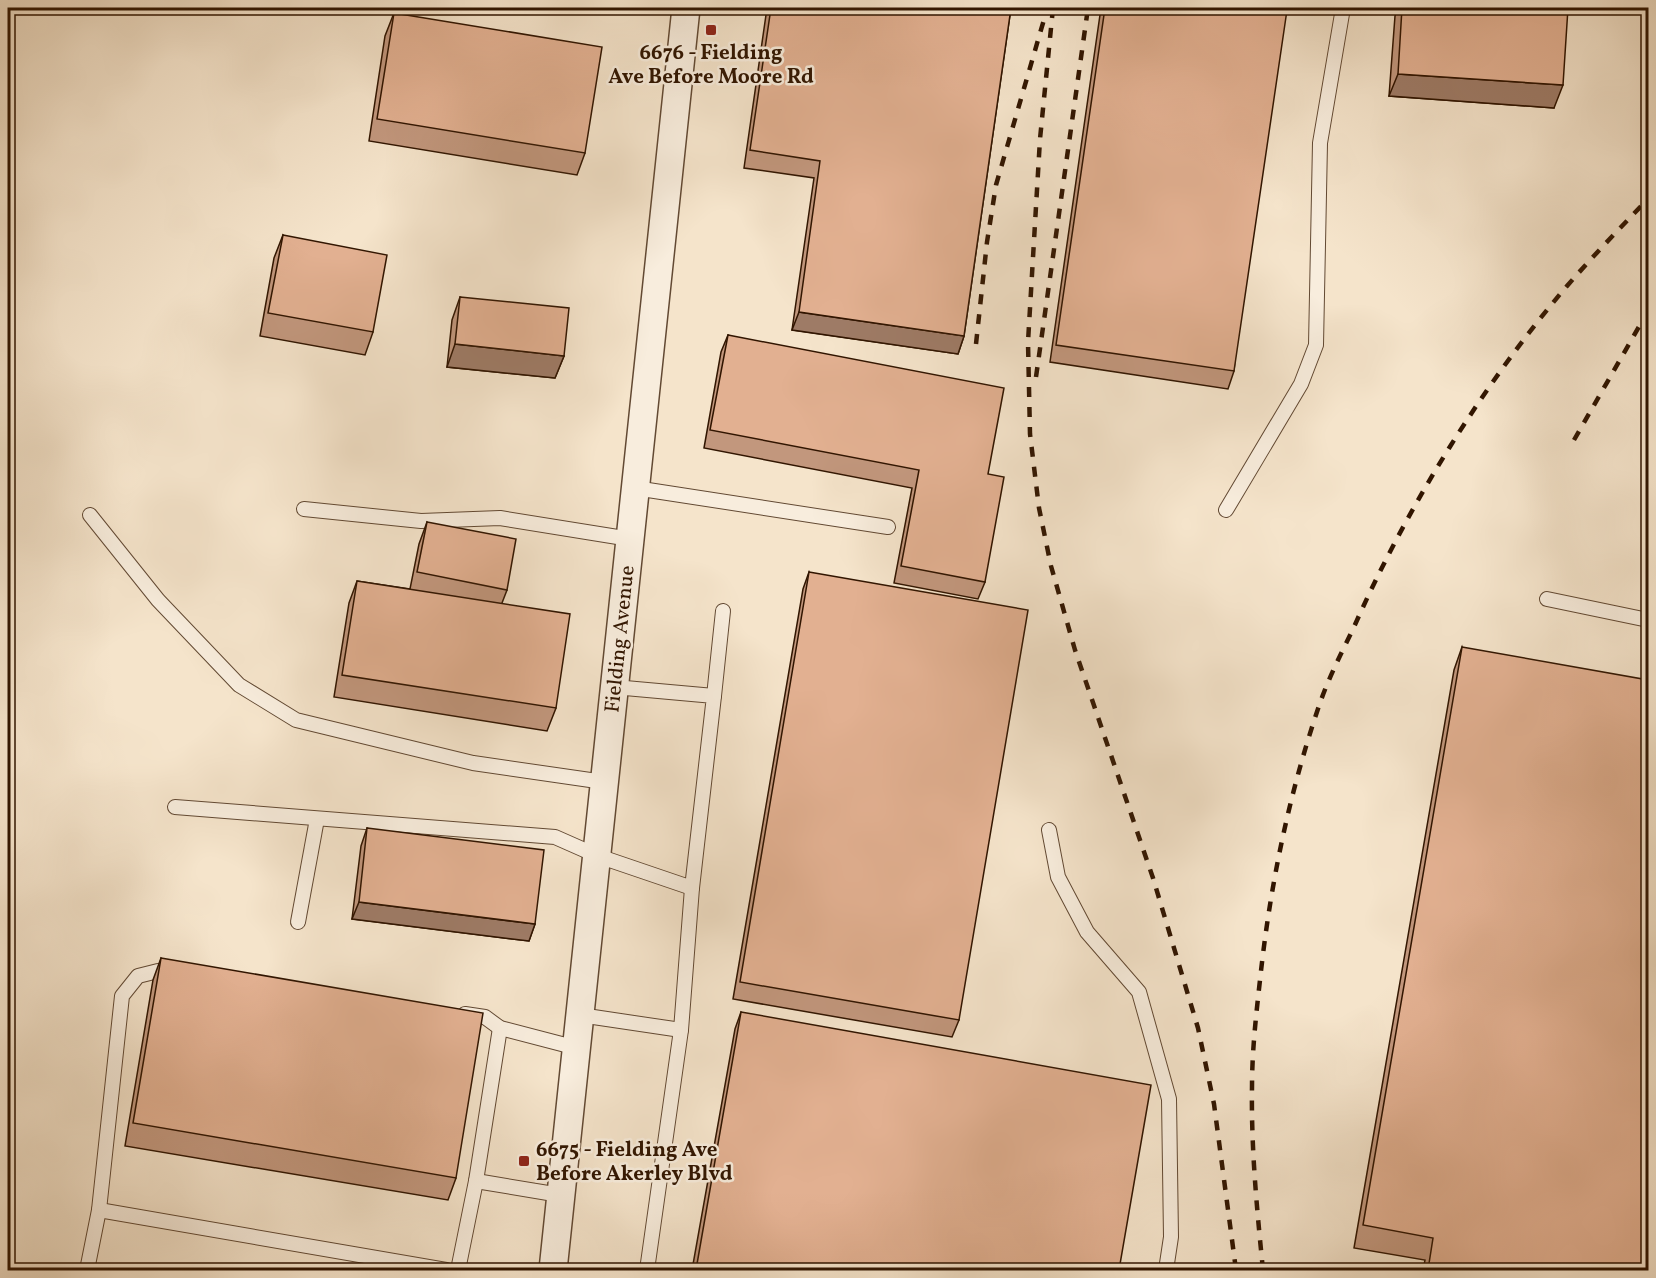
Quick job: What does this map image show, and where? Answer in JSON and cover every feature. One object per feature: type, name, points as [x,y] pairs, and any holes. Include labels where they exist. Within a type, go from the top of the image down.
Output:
[{"type":"street","name":"Fielding Avenue","points":[[552,1270],[598,856],[686,8]]},
{"type":"lane","points":[[1226,510],[1301,384],[1316,345],[1320,143],[1343,8]]},
{"type":"lane","points":[[635,488],[888,527]]},
{"type":"lane","points":[[304,510],[422,522],[500,518],[630,539]]},
{"type":"lane","points":[[90,515],[158,600],[239,685],[296,720],[473,763],[604,782]]},
{"type":"lane","points":[[1547,599],[1648,620]]},
{"type":"lane","points":[[647,1270],[681,1030],[692,888],[723,611]]},
{"type":"lane","points":[[614,687],[714,696]]},
{"type":"lane","points":[[175,807],[555,837],[598,856],[692,888]]},
{"type":"lane","points":[[298,922],[317,819]]},
{"type":"lane","points":[[1049,831],[1058,877],[1087,932],[1139,992],[1169,1099],[1171,1237],[1166,1270]]},
{"type":"lane","points":[[87,1270],[99,1210],[122,996],[138,976],[158,971],[191,974]]},
{"type":"lane","points":[[451,1012],[485,1017],[500,1028],[577,1048]]},
{"type":"lane","points":[[580,1015],[681,1030]]},
{"type":"lane","points":[[458,1270],[476,1181],[500,1028]]},
{"type":"lane","points":[[476,1181],[561,1195]]},
{"type":"lane","points":[[99,1210],[446,1270]]},
{"type":"building","points":[[771,8],[1011,8],[964,336],[799,312],[820,161],[750,150]]},
{"type":"building","points":[[1105,8],[1287,10],[1234,371],[1056,345]]},
{"type":"building","points":[[1402,8],[1568,8],[1563,85],[1398,74]]},
{"type":"building","points":[[394,13],[602,47],[585,153],[377,119]]},
{"type":"building","points":[[283,235],[387,255],[373,332],[268,313]]},
{"type":"building","points":[[460,297],[569,308],[564,356],[455,344]]},
{"type":"building","points":[[728,335],[1004,388],[988,474],[1004,477],[985,582],[901,566],[919,470],[710,430]]},
{"type":"building","points":[[427,522],[516,539],[507,590],[417,572]]},
{"type":"building","points":[[809,572],[1028,610],[959,1020],[740,982]]},
{"type":"building","points":[[357,581],[570,614],[556,708],[342,675]]},
{"type":"building","points":[[1462,647],[1648,680],[1648,1243],[1644,1270],[1623,1267],[1622,1270],[1428,1270],[1433,1238],[1363,1225]]},
{"type":"building","points":[[367,828],[544,850],[535,924],[359,902]]},
{"type":"building","points":[[161,958],[483,1013],[456,1178],[133,1123]]},
{"type":"building","points":[[741,1012],[1151,1085],[1119,1270],[735,1270],[697,1264]]},
{"type":"railway","points":[[1053,8],[1040,139],[1028,342],[1030,434],[1039,508],[1051,566],[1075,650],[1153,878],[1198,1028],[1214,1104],[1236,1270]]},
{"type":"railway","points":[[1036,377],[1088,8]]},
{"type":"railway","points":[[976,344],[987,242],[996,185],[1045,16]]},
{"type":"railway","points":[[1263,1270],[1252,1133],[1253,1047],[1264,945],[1275,875],[1290,805],[1320,703],[1397,538],[1448,449],[1476,406],[1536,324],[1567,286],[1648,199]]},
{"type":"railway","points":[[1574,440],[1648,311]]},
{"type":"place","name":"6676 - Fielding Ave Before Moore Rd","points":[[711,30]]},
{"type":"place","name":"6675 - Fielding Ave Before Akerley Blvd","points":[[524,1161]]}]
